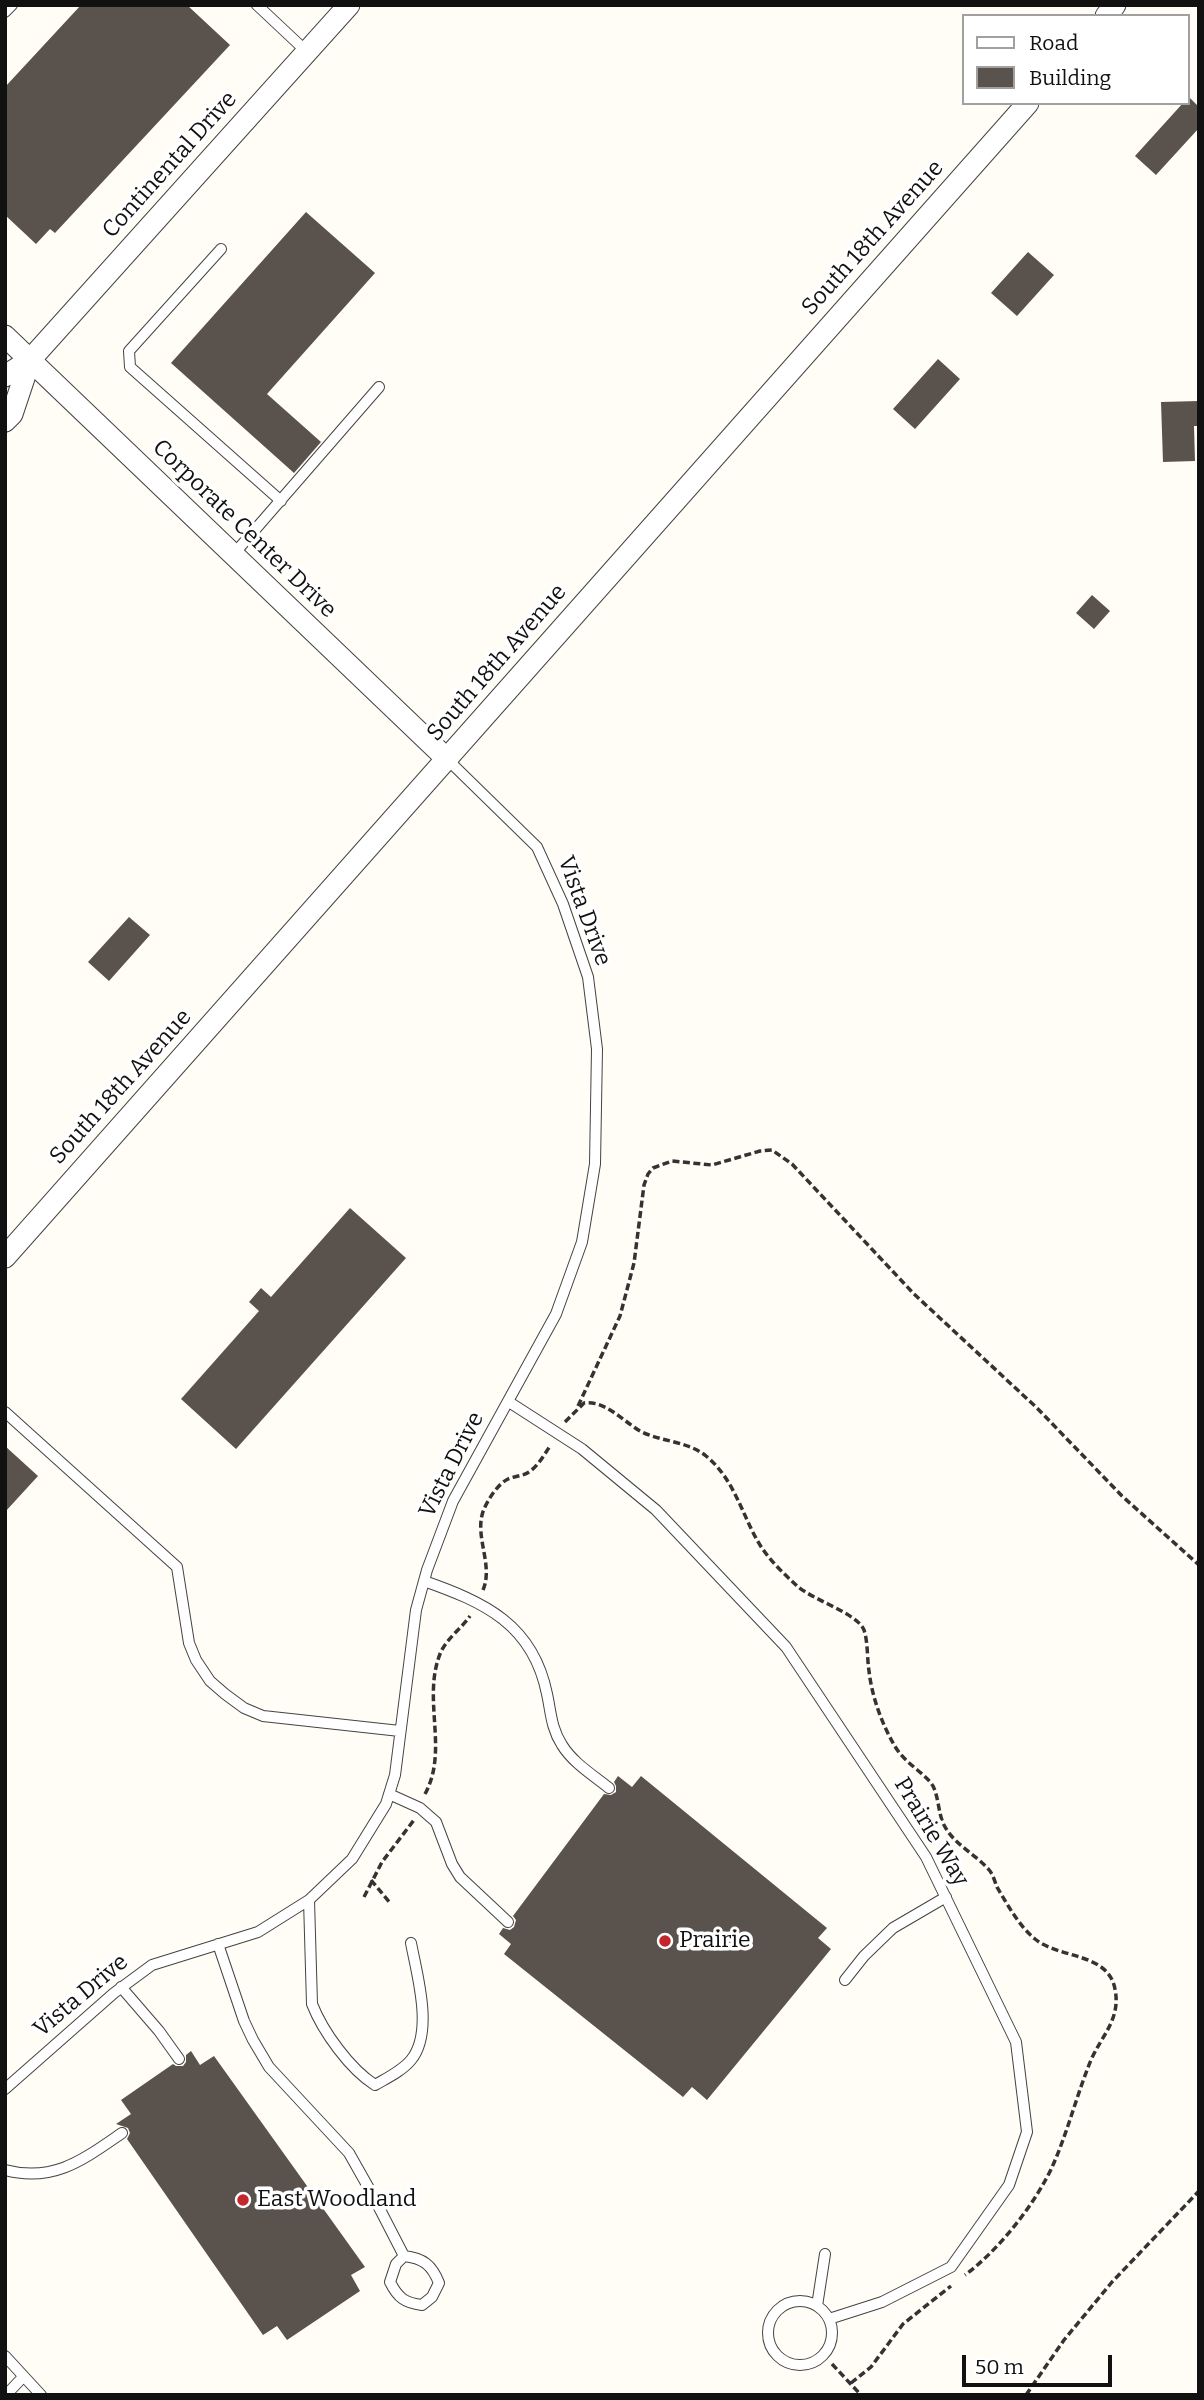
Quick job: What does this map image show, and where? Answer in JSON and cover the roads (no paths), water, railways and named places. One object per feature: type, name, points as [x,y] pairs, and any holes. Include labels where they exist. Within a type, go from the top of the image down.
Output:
[{"type":"street","name":"Continental Drive","points":[[5,376],[30,360],[349,5]]},
{"type":"street","name":"South 18th Avenue","points":[[5,1257],[1026,105]]},
{"type":"street","name":"Corporate Center Drive","points":[[5,336],[448,760]]},
{"type":"street","name":"Continental Drive","points":[[5,421],[12,414],[30,360]]},
{"type":"lane","points":[[5,12],[12,5]]},
{"type":"lane","points":[[257,5],[307,52]]},
{"type":"lane","points":[[221,249],[129,351],[130,367],[281,501]]},
{"type":"lane","points":[[233,555],[379,387]]},
{"type":"lane","name":"Vista Drive","points":[[5,2089],[121,1987],[152,1965],[258,1932],[309,1900],[352,1859],[386,1804],[395,1775],[410,1644],[424,1581],[453,1501],[556,1314],[582,1242],[596,1164],[597,1049],[588,977],[563,904],[537,847],[448,760]]},
{"type":"lane","name":"Prairie Way","points":[[509,1402],[582,1449],[656,1510],[786,1647],[926,1857],[1016,2042],[1027,2132],[1009,2185],[951,2267],[882,2302],[829,2319]]},
{"type":"lane","points":[[5,1412],[177,1567],[189,1643],[210,1681],[225,1694],[244,1708],[263,1716],[400,1731]]},
{"type":"lane","points":[[424,1581],[478,1603],[500,1616],[517,1632],[539,1669],[547,1694],[553,1729],[562,1746],[573,1759],[609,1788]]},
{"type":"lane","points":[[389,1794],[420,1808],[436,1822],[452,1864],[460,1877],[508,1922]]},
{"type":"lane","points":[[845,1980],[864,1956],[893,1928],[946,1897]]},
{"type":"lane","points":[[309,1900],[312,2004],[317,2018],[358,2074],[375,2085],[395,2074],[412,2059],[419,2043],[424,2017],[411,1943]]},
{"type":"lane","points":[[218,1944],[244,2021],[253,2039],[276,2075],[349,2153],[404,2256]]},
{"type":"lane","points":[[121,1987],[179,2059]]},
{"type":"lane","points":[[5,2170],[32,2174],[70,2167],[122,2133]]},
{"type":"lane","points":[[817,2306],[825,2254]]},
{"type":"lane","points":[[404,2256],[421,2258],[435,2272],[439,2283],[432,2297],[422,2305],[407,2303],[396,2293],[390,2282],[396,2264],[404,2256]]},
{"type":"lane","points":[[802,2301],[817,2306],[829,2319],[832,2329],[828,2349],[814,2362],[794,2365],[776,2356],[768,2336],[773,2315],[791,2302],[802,2301]]},
{"type":"lane","points":[[5,2356],[41,2395]]},
{"type":"lane","points":[[6,2395],[23,2376]]},
{"type":"place","name":"Prairie","points":[[665,1941]]},
{"type":"place","name":"East Woodland","points":[[243,2200]]}]
